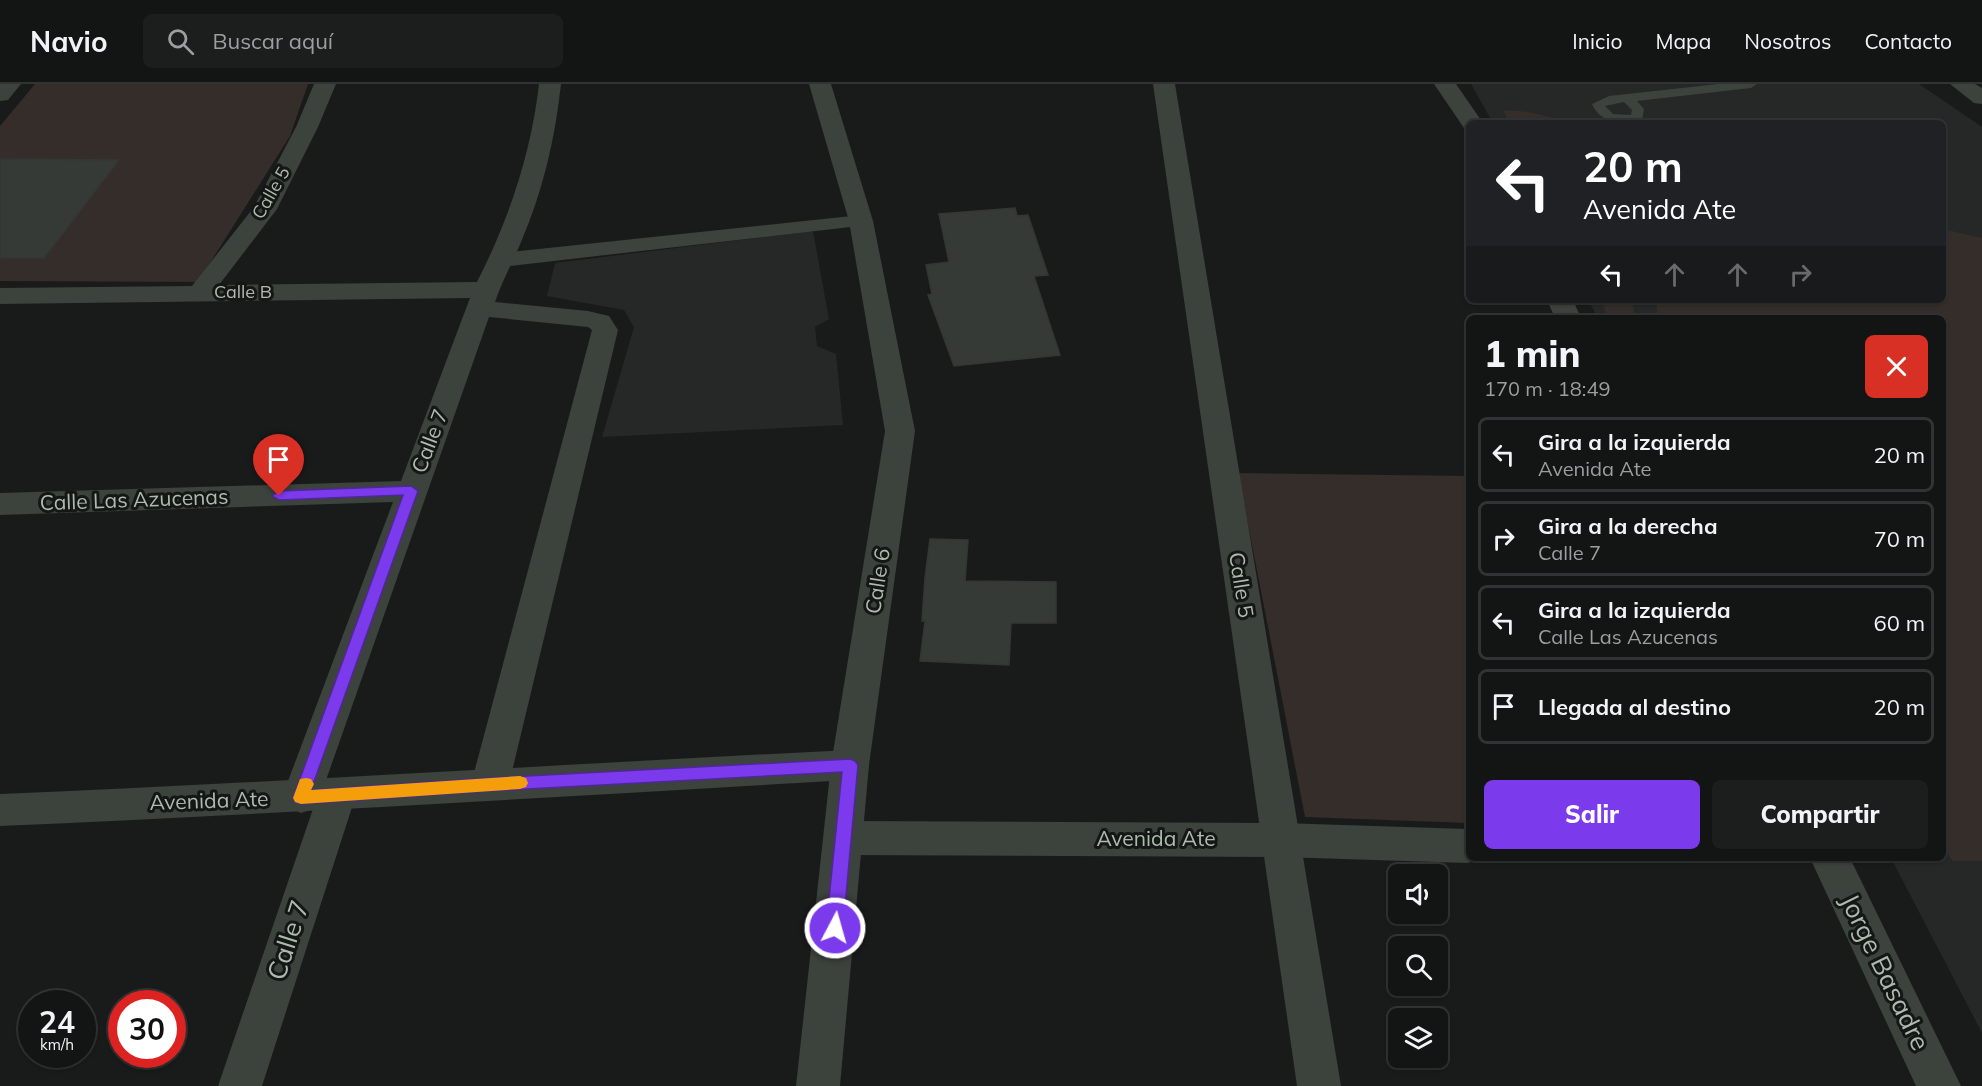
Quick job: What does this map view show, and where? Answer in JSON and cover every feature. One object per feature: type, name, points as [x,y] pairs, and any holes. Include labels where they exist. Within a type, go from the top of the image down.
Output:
[{"type":"street","points":[[0,95],[10,84]]},
{"type":"street","name":"Calle 5","points":[[201,292],[265,208],[307,127],[325,84]]},
{"type":"street","name":"Calle 7","points":[[240,1086],[319,796],[411,491],[535,168],[547,122],[550,84]]},
{"type":"street","name":"Calle 6","points":[[818,1086],[850,765],[900,431],[861,221],[820,84]]},
{"type":"street","name":"Calle 5","points":[[1164,84],[1319,1086]]},
{"type":"street","points":[[1445,84],[1470,120]]},
{"type":"street","points":[[1961,84],[1982,98]]},
{"type":"street","points":[[501,260],[861,221]]},
{"type":"street","name":"Calle B","points":[[0,296],[201,292],[483,299],[600,322],[605,330],[490,784]]},
{"type":"street","name":"Calle Las Azucenas","points":[[0,504],[411,491]]},
{"type":"street","name":"Avenida Ate","points":[[0,810],[319,796],[490,784],[850,765]]},
{"type":"street","name":"Avenida Ate","points":[[844,838],[1281,840],[1466,846]]},
{"type":"street","name":"Jorge Basadre","points":[[1831,861],[1939,1086]]},
{"type":"lane","points":[[1627,98],[1751,84]]},
{"type":"shaded area","points":[[35,84],[308,84],[290,136],[198,282],[0,281],[0,126]]},
{"type":"shaded area","points":[[1471,84],[1919,84],[1982,127],[1982,1033],[1893,861],[1946,861],[1946,315],[1596,315],[1590,303],[1946,303],[1946,120],[1491,120]]},
{"type":"shaded area","points":[[1503,110],[1529,112],[1563,120],[1508,120]]},
{"type":"shaded area","points":[[1946,230],[1982,238],[1982,861],[1953,861],[1946,852],[1946,315],[1657,315],[1657,303],[1946,303]]},
{"type":"shaded area","points":[[813,231],[829,319],[815,327],[817,346],[836,354],[843,425],[602,437],[634,327],[624,310],[547,296],[555,263]]},
{"type":"shaded area","points":[[1602,303],[1633,303],[1634,315],[1608,315]]},
{"type":"shaded area","points":[[1238,473],[1466,476],[1466,823],[1305,817]]},
{"type":"building","points":[[0,159],[119,160],[44,258],[0,258]]},
{"type":"building","points":[[1015,208],[1017,216],[1028,215],[1048,275],[1034,276],[1060,355],[954,366],[928,295],[932,294],[926,265],[949,262],[939,214]]},
{"type":"building","points":[[930,539],[968,540],[965,581],[1056,582],[1056,623],[1011,623],[1009,665],[920,661]]},
{"type":"slow traffic","points":[[306,784],[301,798],[520,783]]},
{"type":"route","points":[[279,496],[411,491],[301,798],[490,784],[850,765],[835,928]]}]
